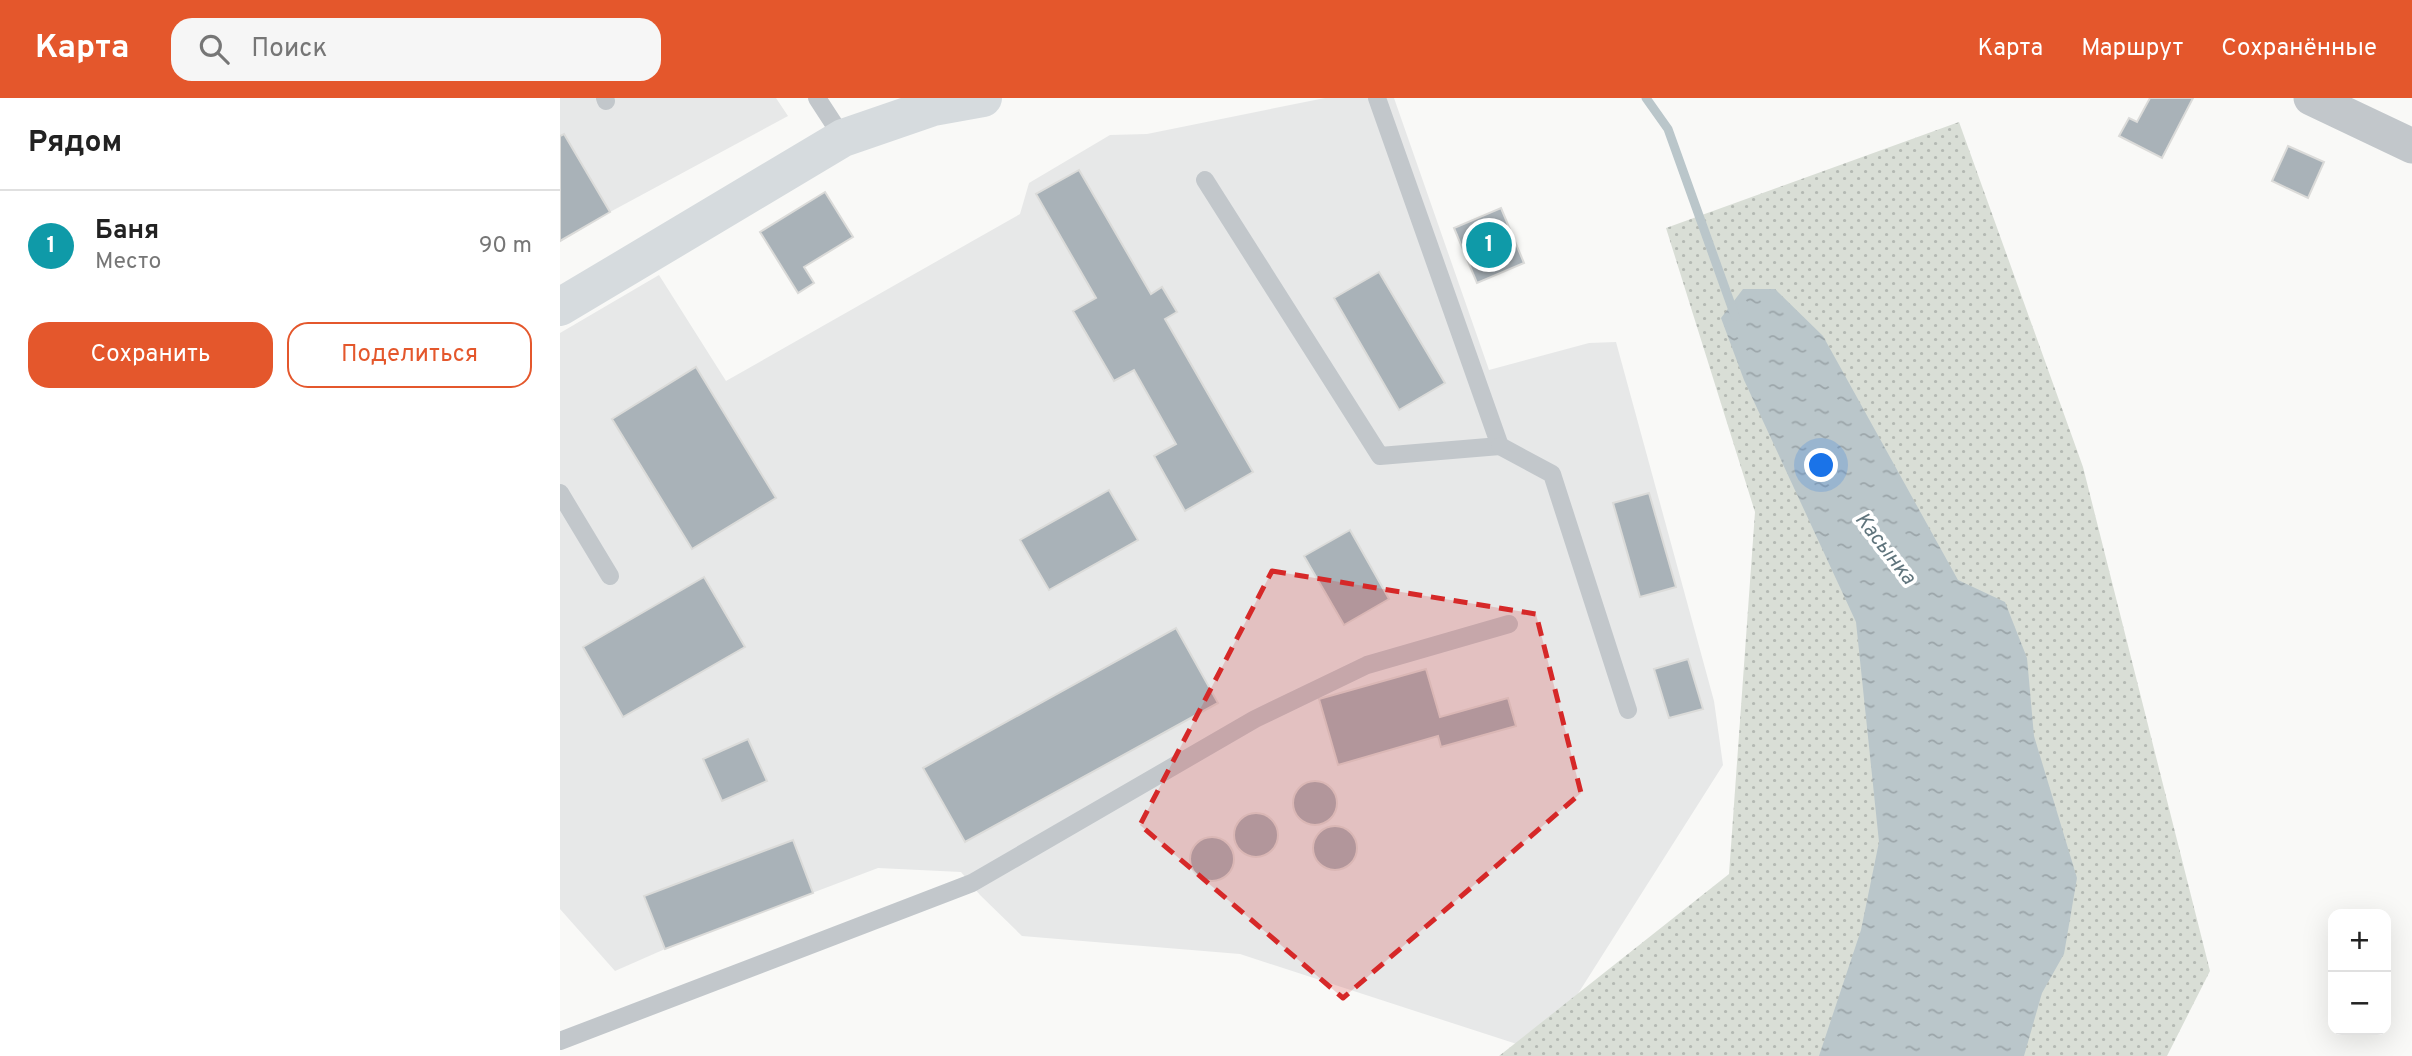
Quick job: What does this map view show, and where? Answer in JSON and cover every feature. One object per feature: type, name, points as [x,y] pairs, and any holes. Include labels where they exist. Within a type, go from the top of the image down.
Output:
[{"type":"street","points":[[560,307],[843,138],[933,107],[983,98]]},
{"type":"street","points":[[2311,98],[2412,146]]},
{"type":"lane","points":[[817,98],[843,138]]},
{"type":"lane","points":[[1377,98],[1500,446]]},
{"type":"lane","points":[[1205,180],[1380,456],[1500,446],[1552,474],[1628,710]]},
{"type":"lane","points":[[560,493],[610,576]]},
{"type":"lane","points":[[560,1041],[972,883],[1255,719],[1354,671],[1509,624]]},
{"type":"highlighted area","points":[[1272,571],[1536,614],[1581,793],[1343,998],[1140,825]]},
{"type":"shaded area","points":[[560,98],[776,98],[788,116],[560,242]]},
{"type":"shaded area","points":[[1325,98],[1394,98],[1489,370],[1589,343],[1616,342],[1714,701],[1723,765],[1541,1052],[1240,954],[1022,936],[980,895],[961,872],[878,868],[665,949],[615,971],[560,909],[560,333],[659,275],[726,381],[1020,214],[1029,183],[1110,135],[1147,134]]},
{"type":"shaded area","points":[[1959,122],[2083,467],[2210,971],[2167,1056],[1499,1056],[1729,874],[1755,512],[1666,228]]},
{"type":"water","points":[[1743,289],[1775,289],[1823,336],[1958,580],[2005,602],[2027,658],[2034,736],[2077,878],[2064,954],[2042,993],[2024,1056],[1819,1056],[1861,930],[1879,842],[1856,622],[1744,380],[1721,318]]},
{"type":"building","points":[[2150,98],[2193,98],[2162,158],[2119,136],[2129,118],[2137,122]]},
{"type":"building","points":[[564,134],[610,212],[560,241],[560,136]]},
{"type":"building","points":[[2288,146],[2324,162],[2308,198],[2272,181]]},
{"type":"building","points":[[1079,170],[1151,294],[1162,287],[1177,312],[1165,319],[1253,472],[1185,511],[1154,456],[1176,444],[1134,370],[1114,381],[1073,311],[1096,298],[1036,194]]},
{"type":"building","points":[[825,192],[853,237],[804,267],[814,283],[798,293],[760,232]]},
{"type":"building","points":[[1501,208],[1524,263],[1477,283],[1454,228]]},
{"type":"building","points":[[1379,272],[1445,383],[1399,410],[1334,298]]},
{"type":"building","points":[[696,367],[776,498],[692,549],[612,419]]},
{"type":"building","points":[[1109,490],[1138,540],[1049,590],[1020,540]]},
{"type":"building","points":[[1649,493],[1676,587],[1640,597],[1613,503]]},
{"type":"building","points":[[1350,530],[1389,599],[1344,625],[1304,556]]},
{"type":"building","points":[[704,577],[745,647],[623,717],[583,647]]},
{"type":"building","points":[[1176,628],[1218,703],[965,842],[923,768]]},
{"type":"building","points":[[1688,659],[1703,709],[1669,718],[1654,669]]},
{"type":"building","points":[[1426,669],[1440,717],[1508,698],[1516,726],[1441,747],[1438,736],[1338,765],[1319,699]]},
{"type":"building","points":[[748,739],[767,781],[722,801],[703,759]]},
{"type":"building","points":[[1315,781],[1331,787],[1337,803],[1331,819],[1315,825],[1299,819],[1293,803],[1299,787]]},
{"type":"building","points":[[1256,813],[1272,819],[1278,835],[1272,851],[1256,857],[1240,851],[1234,835],[1240,819]]},
{"type":"building","points":[[1335,826],[1351,832],[1357,848],[1351,864],[1335,870],[1319,864],[1313,848],[1319,832]]},
{"type":"building","points":[[1212,837],[1228,843],[1234,859],[1228,875],[1212,881],[1196,875],[1190,859],[1196,843]]},
{"type":"building","points":[[793,840],[813,893],[665,949],[644,896]]},
{"type":"waterway","name":"Касынка","points":[[1646,98],[1668,129],[1735,316]]},
{"type":"place","name":"Баня","points":[[1489,245]]}]
